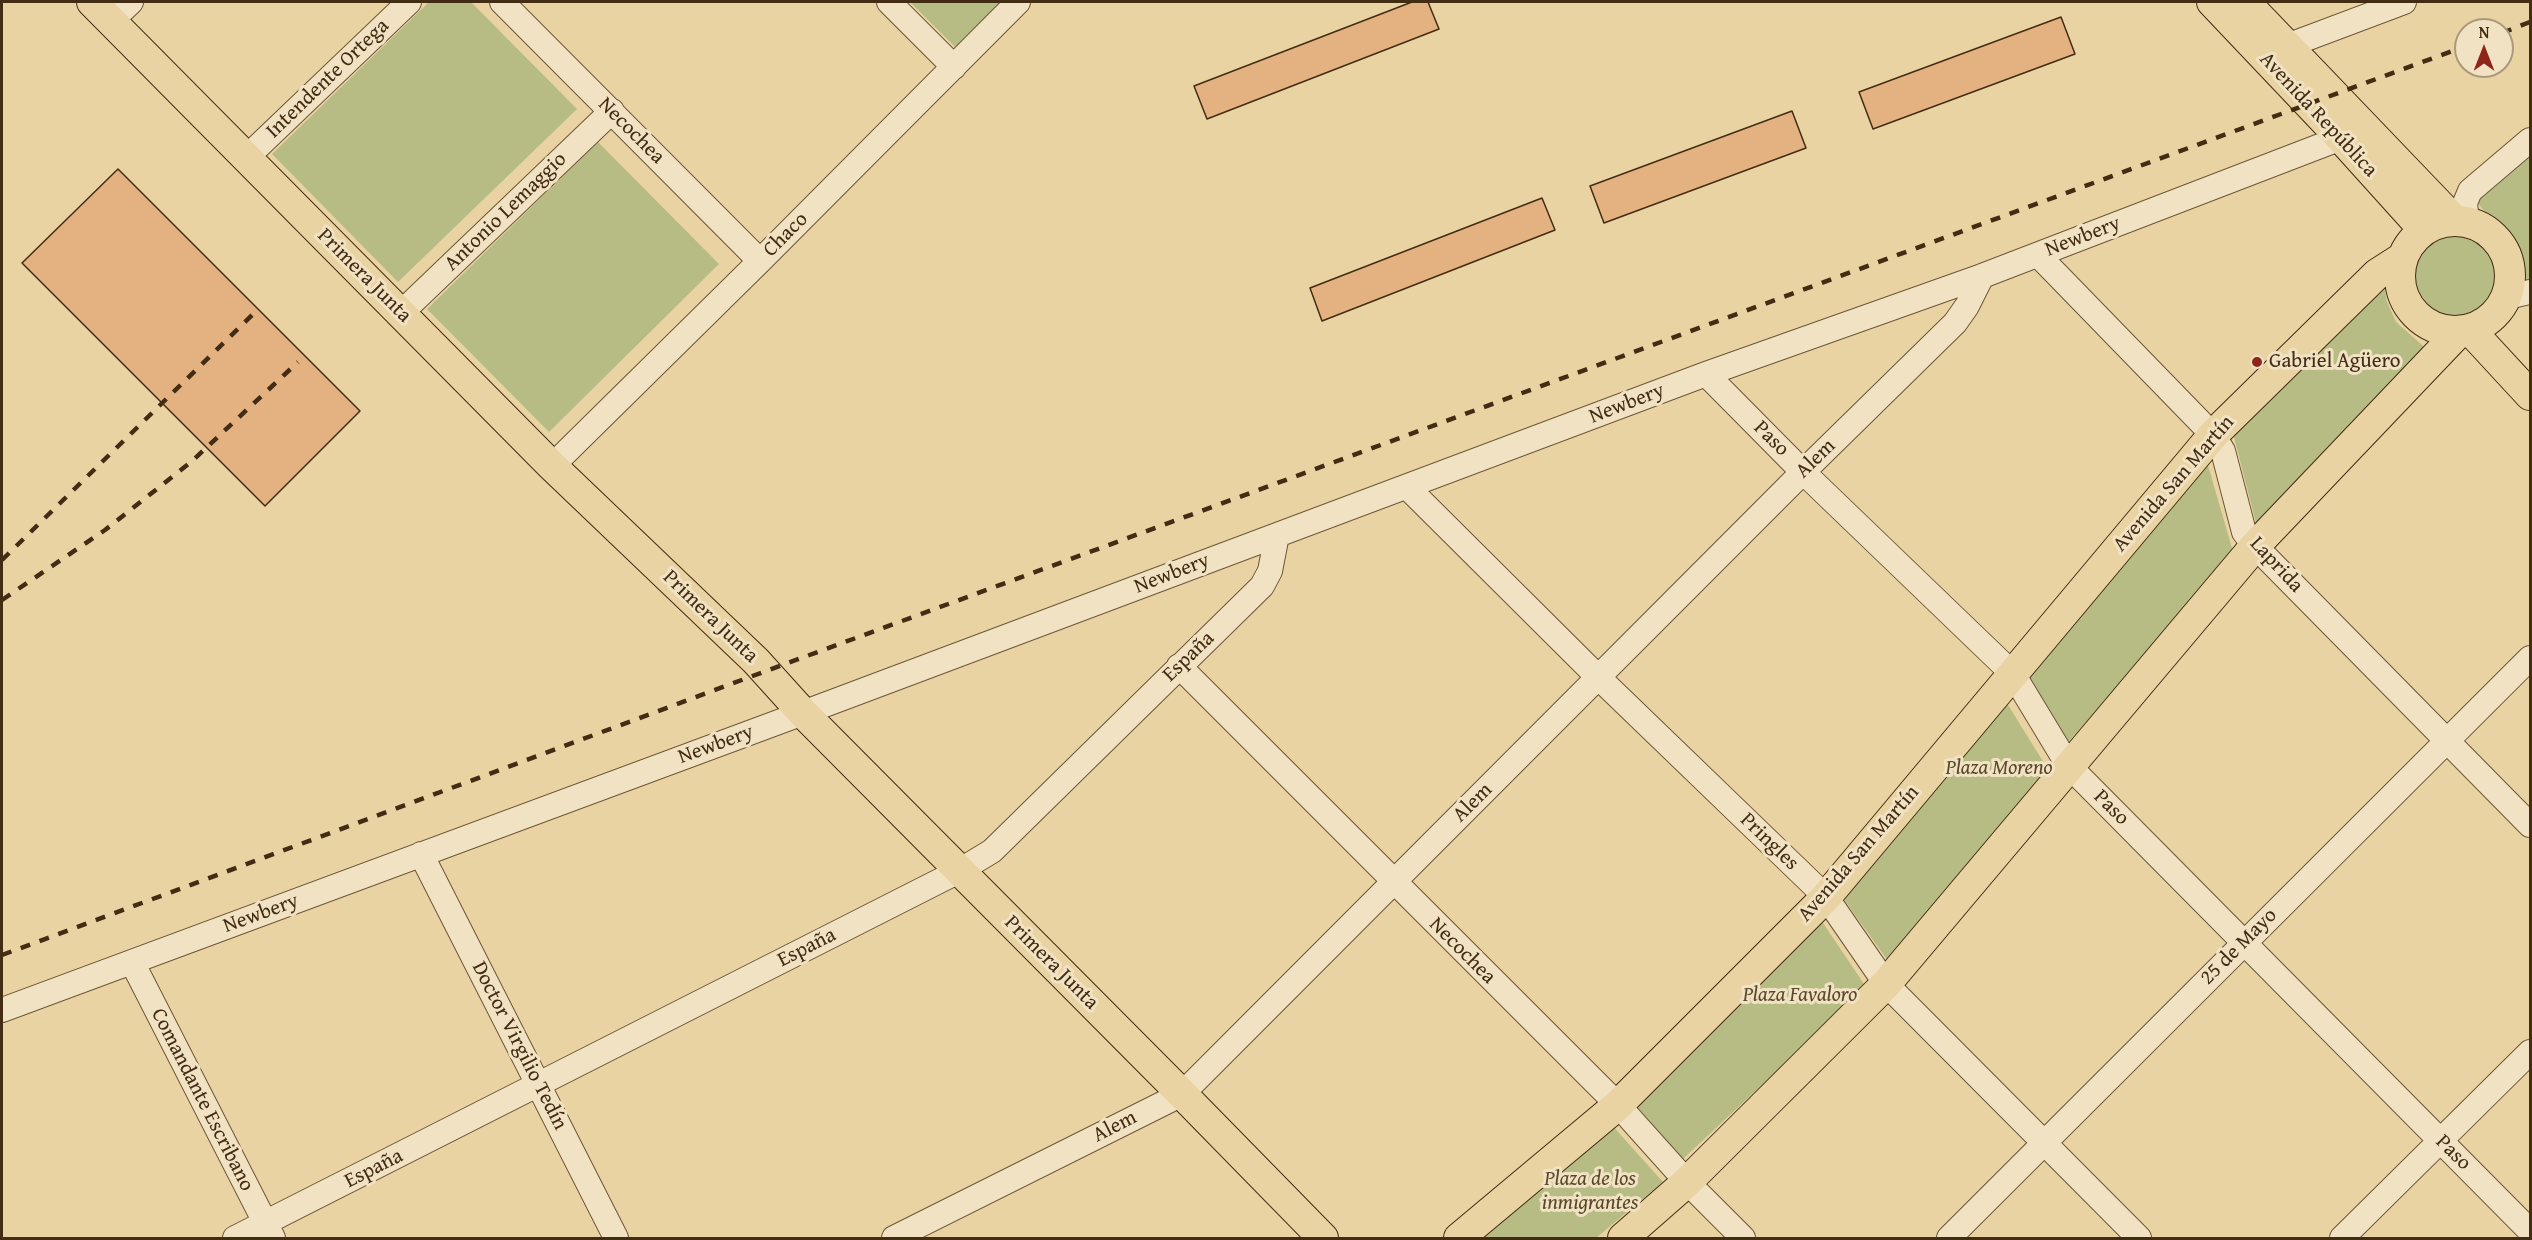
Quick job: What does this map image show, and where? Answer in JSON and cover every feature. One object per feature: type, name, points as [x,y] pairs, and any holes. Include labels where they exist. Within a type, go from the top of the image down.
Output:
[{"type":"main road","name":"Avenida República","points":[[2212,2],[2341,138],[2424,230]]},
{"type":"main road","name":"Avenida República","points":[[2245,2],[2461,221]]},
{"type":"main road","name":"Primera Junta","points":[[111,8],[247,158],[552,466],[746,651],[803,713],[958,871],[1182,1094],[1323,1239]]},
{"type":"main road","points":[[1623,1239],[1687,1182],[1886,984],[2068,765],[2255,546],[2464,331],[2489,320],[2519,294],[2504,250],[2495,237],[2482,228],[2461,221],[2439,223],[2424,230],[2411,242],[2402,258],[2399,276],[2402,294],[2410,310],[2424,323],[2441,330],[2464,331],[2530,395]]},
{"type":"main road","name":"Avenida San Martín","points":[[1459,1239],[1618,1105],[1826,897],[2213,435],[2377,274],[2402,258]]},
{"type":"street","name":"Intendente Ortega","points":[[247,158],[409,2]]},
{"type":"street","name":"Necochea","points":[[502,2],[760,261]]},
{"type":"street","points":[[888,2],[954,67]]},
{"type":"street","name":"Chaco","points":[[552,466],[1018,2]]},
{"type":"street","points":[[2287,46],[2404,2]]},
{"type":"street","name":"Antonio Lemaggio","points":[[401,313],[612,111]]},
{"type":"street","name":"Newbery","points":[[2,1010],[803,713],[1706,374],[1982,276],[2341,138]]},
{"type":"street","points":[[2461,221],[2470,190],[2530,140]]},
{"type":"street","name":"Laprida","points":[[2038,255],[2213,435],[2223,451],[2244,532],[2255,546],[2530,825]]},
{"type":"street","name":"Alem","points":[[894,1239],[1182,1094],[1803,472],[1955,323],[1967,306],[1982,276]]},
{"type":"street","name":"Paso","points":[[1706,374],[1803,472],[2013,674],[2068,765],[2530,1231]]},
{"type":"street","name":"Pringles","points":[[1407,486],[1598,677],[1826,897],[1886,984],[2139,1239]]},
{"type":"street","name":"España","points":[[235,1239],[269,1231],[539,1086],[958,871],[992,851],[1262,586],[1270,571],[1277,535]]},
{"type":"street","name":"25 de Mayo","points":[[1950,1239],[2530,658]]},
{"type":"street","name":"Necochea","points":[[1179,666],[1618,1105],[1687,1182],[1743,1239]]},
{"type":"street","name":"Doctor Virgilio Tedín","points":[[421,854],[616,1239]]},
{"type":"street","name":"Comandante Escribano","points":[[132,962],[269,1231]]},
{"type":"street","points":[[2342,1239],[2530,1052]]},
{"type":"green space","points":[[429,2],[471,2],[577,109],[398,282],[272,154]]},
{"type":"green space","points":[[910,2],[1001,2],[955,47]]},
{"type":"green space","points":[[598,142],[719,264],[549,432],[427,309]]},
{"type":"green space","points":[[2530,151],[2530,281],[2528,283],[2514,247],[2476,201]]},
{"type":"green space","points":[[2454,236],[2470,239],[2484,248],[2493,262],[2496,278],[2493,294],[2484,308],[2470,317],[2454,320],[2438,317],[2424,308],[2415,294],[2412,278],[2415,262],[2424,248],[2438,239]]},
{"type":"green space","points":[[2384,284],[2387,302],[2396,322],[2430,352],[2257,527],[2232,429]]},
{"type":"green space","points":[[2207,462],[2234,555],[2068,742],[2025,671]]},
{"type":"green space","name":"Plaza Moreno","points":[[2005,700],[2049,771],[1888,961],[1843,898]]},
{"type":"green space","name":"Plaza Favaloro","points":[[1821,920],[1866,987],[1683,1159],[1634,1103]]},
{"type":"green space","name":"Plaza de los inmigrantes","points":[[1610,1123],[1663,1182],[1596,1238],[1476,1238]]},
{"type":"building","points":[[1412,2],[1428,2],[1439,29],[1207,119],[1194,86]]},
{"type":"building","points":[[2061,17],[2075,54],[1873,129],[1859,92]]},
{"type":"building","points":[[1792,111],[1806,148],[1604,223],[1590,186]]},
{"type":"building","points":[[118,169],[360,411],[265,506],[22,263]]},
{"type":"building","points":[[1542,198],[1555,230],[1322,321],[1310,288]]},
{"type":"railway","points":[[2514,28],[2530,22]]},
{"type":"railway","points":[[2,955],[766,671],[2454,50]]},
{"type":"railway","points":[[2,560],[252,315]]},
{"type":"railway","points":[[2,600],[105,530],[191,462],[298,362]]},
{"type":"place","name":"Gabriel Agüero","points":[[2257,362]]}]
